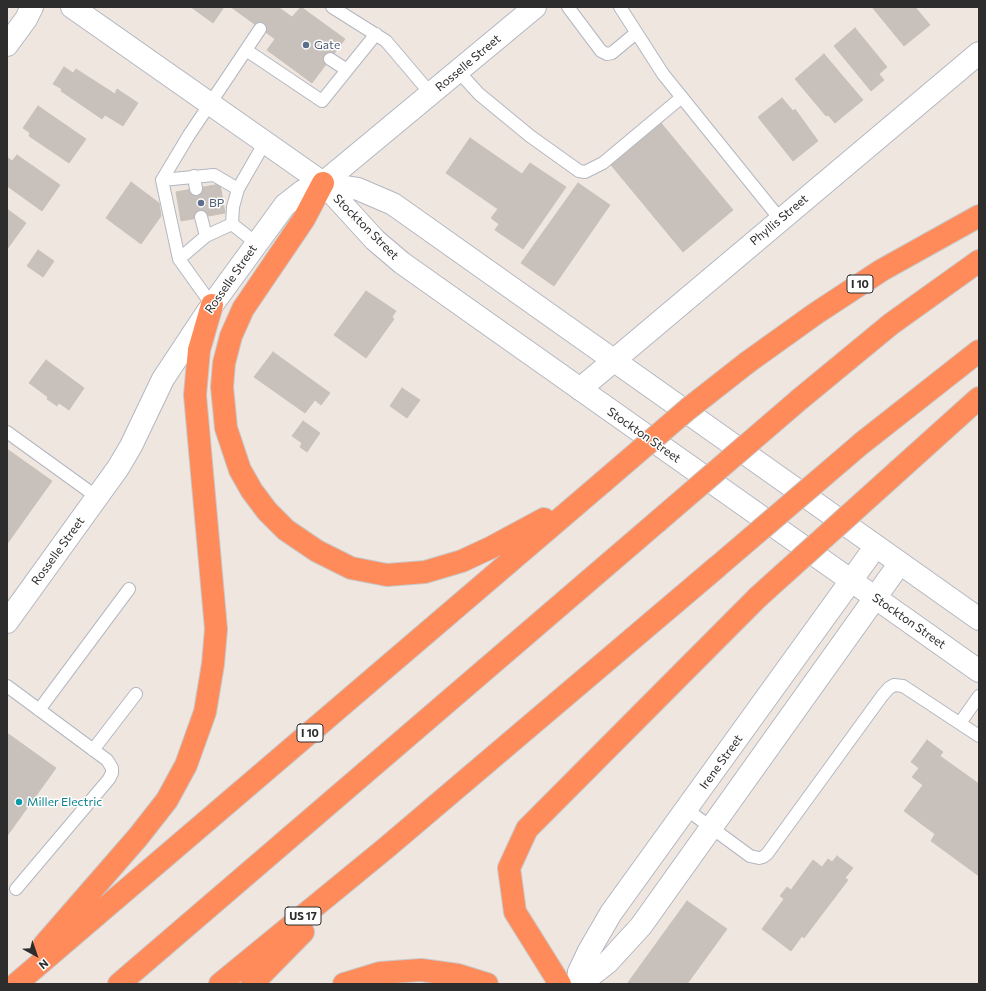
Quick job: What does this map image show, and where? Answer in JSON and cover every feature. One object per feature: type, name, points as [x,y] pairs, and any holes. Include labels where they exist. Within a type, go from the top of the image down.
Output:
[{"type":"highway","points":[[323,183],[304,219],[243,309],[231,336],[224,363],[222,401],[230,442],[246,481],[267,511],[296,538],[329,558],[346,566],[374,574],[412,574],[450,565],[477,555],[548,517],[603,482]]},
{"type":"highway","name":"I 10","points":[[16,984],[688,409],[748,362],[826,306],[882,270],[979,216]]},
{"type":"highway","points":[[119,984],[800,399],[891,324],[979,261]]},
{"type":"highway","points":[[8,984],[85,900],[155,816],[186,765],[202,724],[211,680],[216,629],[195,395],[201,342],[212,305]]},
{"type":"highway","points":[[232,984],[386,848],[862,443],[979,351]]},
{"type":"highway","points":[[560,984],[515,912],[509,868],[527,829],[758,597],[979,398]]},
{"type":"highway","points":[[252,984],[386,848]]},
{"type":"highway","name":"US 17","points":[[220,984],[386,848]]},
{"type":"highway","points":[[344,984],[380,973],[421,970],[452,973],[487,984]]},
{"type":"street","points":[[7,45],[26,19],[32,7]]},
{"type":"street","name":"Stockton Street","points":[[72,7],[323,183],[375,240],[402,263],[979,671]]},
{"type":"street","name":"Rosselle Street","points":[[7,622],[97,497],[131,446],[163,379],[212,305],[256,243],[286,205],[304,191],[323,183],[535,7]]},
{"type":"street","name":"Phyllis Street","points":[[580,389],[612,360],[979,53]]},
{"type":"street","name":"Stockton Street","points":[[323,183],[358,189],[393,204],[979,619]]},
{"type":"street","name":"Irene Street","points":[[579,984],[579,972],[599,932],[876,546]]},
{"type":"street","name":"Irene Street","points":[[579,984],[608,962],[641,926],[900,563]]},
{"type":"lane","points":[[332,7],[386,41],[431,94]]},
{"type":"lane","points":[[568,7],[601,51],[607,54],[612,53],[636,33]]},
{"type":"lane","points":[[620,7],[663,74],[780,219]]},
{"type":"lane","points":[[212,305],[179,259],[162,180],[260,29]]},
{"type":"lane","points":[[246,50],[322,101],[376,34]]},
{"type":"lane","points":[[330,59],[347,70]]},
{"type":"lane","points":[[458,71],[479,94],[530,136],[579,171],[585,172],[603,163],[682,97]]},
{"type":"lane","points":[[232,224],[233,207],[238,189],[265,142]]},
{"type":"lane","points":[[162,180],[214,175],[238,189]]},
{"type":"lane","points":[[194,176],[196,189]]},
{"type":"lane","points":[[201,217],[206,236]]},
{"type":"lane","points":[[179,259],[206,236],[232,224]]},
{"type":"lane","points":[[232,224],[256,243]]},
{"type":"lane","points":[[7,432],[97,497]]},
{"type":"lane","points":[[39,710],[129,589]]},
{"type":"lane","points":[[686,809],[750,856],[759,858],[767,854],[882,696],[894,685],[903,686],[979,736]]},
{"type":"lane","points":[[7,686],[110,763],[112,773],[16,889]]},
{"type":"lane","points":[[93,750],[136,694]]},
{"type":"lane","points":[[960,723],[979,696]]},
{"type":"building","points":[[191,7],[224,7],[213,23]]},
{"type":"building","name":"Gate","points":[[231,7],[278,7],[292,17],[301,7],[345,39],[312,83],[267,50],[275,39]]},
{"type":"building","points":[[872,7],[915,7],[930,25],[904,46]]},
{"type":"building","points":[[855,28],[887,67],[879,74],[884,80],[871,91],[834,46]]},
{"type":"building","points":[[824,54],[863,100],[835,123],[828,115],[826,116],[795,79]]},
{"type":"building","points":[[64,67],[73,73],[76,69],[115,94],[117,89],[138,103],[123,126],[105,115],[102,119],[53,84]]},
{"type":"building","points":[[782,98],[793,111],[795,109],[818,141],[793,161],[758,117]]},
{"type":"building","points":[[38,106],[86,139],[69,163],[29,136],[30,133],[23,128]]},
{"type":"building","points":[[661,123],[733,210],[683,252],[611,165]]},
{"type":"building","points":[[470,138],[522,174],[530,163],[566,187],[523,249],[495,230],[499,224],[491,218],[498,209],[446,173]]},
{"type":"building","points":[[17,155],[60,185],[42,211],[7,186],[7,157],[12,161]]},
{"type":"building","points":[[131,182],[159,203],[161,216],[141,244],[106,218]]},
{"type":"building","points":[[578,183],[610,205],[554,286],[521,263]]},
{"type":"building","name":"BP","points":[[220,184],[225,213],[181,221],[176,192]]},
{"type":"building","points":[[7,209],[26,223],[8,248],[7,247]]},
{"type":"building","points":[[38,250],[54,261],[43,277],[27,266]]},
{"type":"building","points":[[366,291],[396,311],[392,317],[394,319],[366,358],[334,335]]},
{"type":"building","points":[[273,352],[330,393],[321,405],[315,400],[305,413],[254,377]]},
{"type":"building","points":[[46,360],[84,388],[69,410],[59,403],[57,406],[47,399],[48,397],[29,383]]},
{"type":"building","points":[[402,388],[420,400],[407,418],[390,406]]},
{"type":"building","points":[[303,421],[320,433],[307,452],[300,447],[302,443],[292,436]]},
{"type":"building","points":[[7,449],[52,481],[7,544]]},
{"type":"building","name":"Miller Electric","points":[[7,733],[56,768],[7,836]]},
{"type":"building","points":[[927,740],[943,752],[940,756],[979,784],[979,876],[931,841],[935,834],[904,811],[923,785],[912,777],[919,768],[911,762]]},
{"type":"building","points":[[837,856],[853,868],[845,878],[848,880],[804,938],[802,936],[791,951],[762,929],[784,899],[780,896],[787,887],[791,890],[813,860],[822,867],[828,859],[832,862]]},
{"type":"building","points":[[687,901],[727,929],[687,984],[681,984],[645,959]]},
{"type":"building","points":[[645,959],[681,984],[627,984]]},
{"type":"place","name":"Gate","points":[[306,45]]},
{"type":"place","name":"BP","points":[[201,203]]},
{"type":"place","name":"Miller Electric","points":[[19,802]]}]
